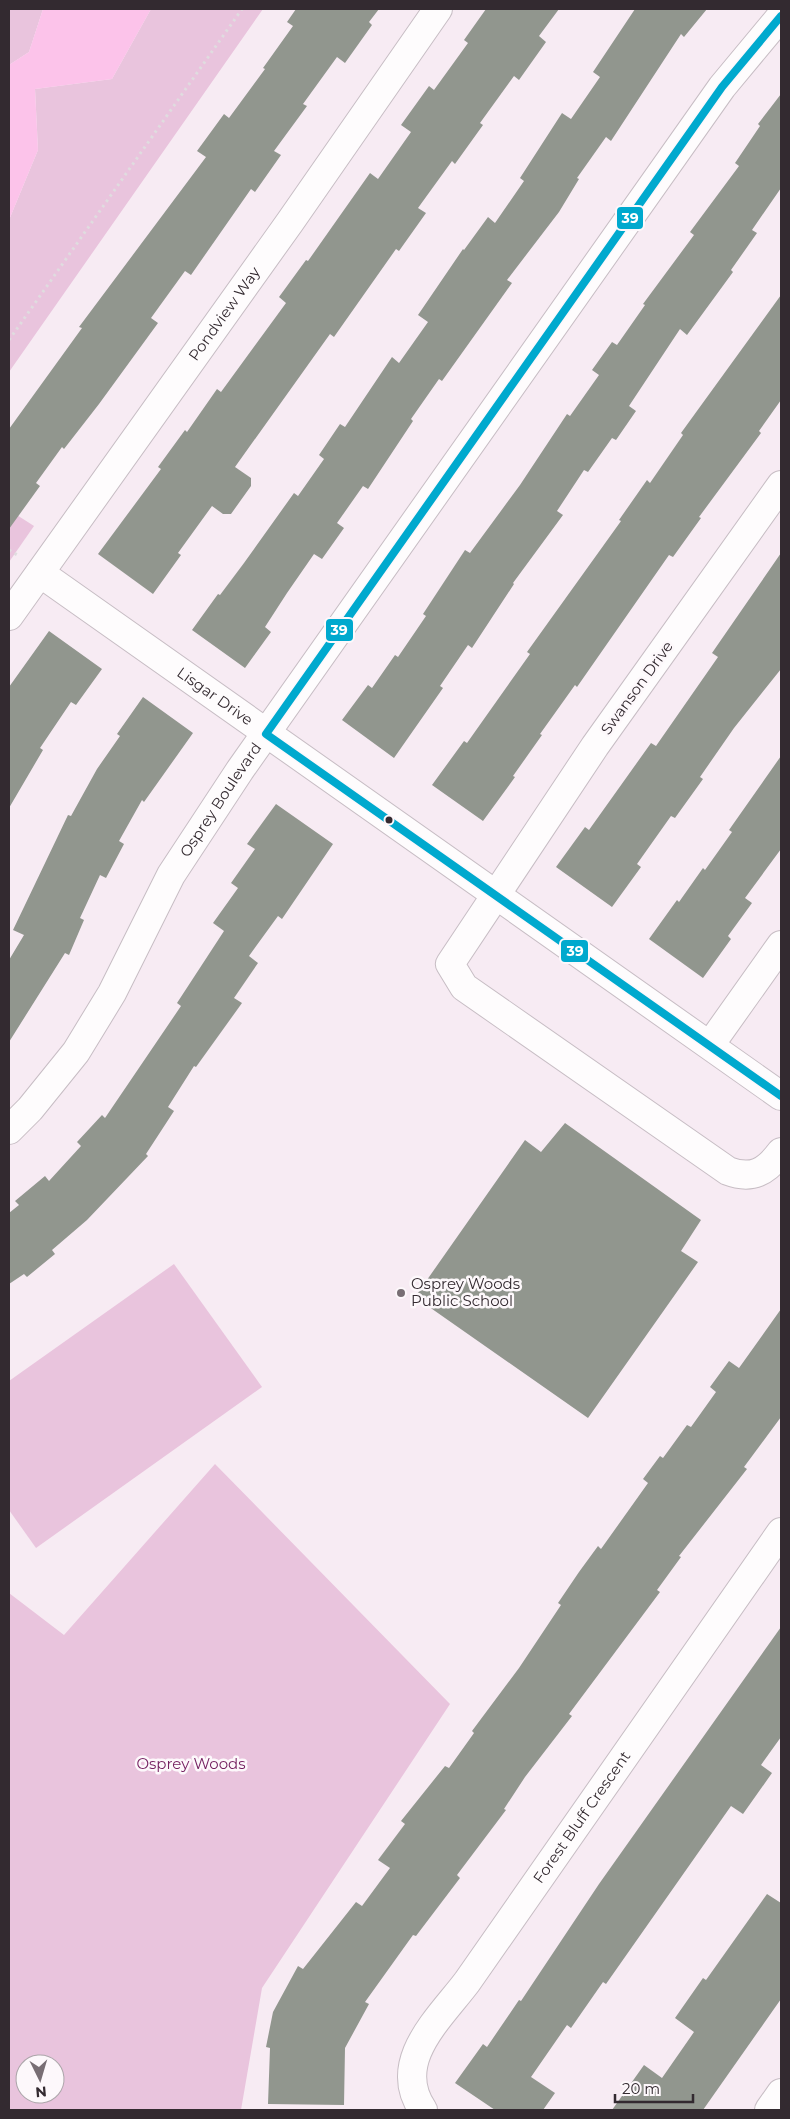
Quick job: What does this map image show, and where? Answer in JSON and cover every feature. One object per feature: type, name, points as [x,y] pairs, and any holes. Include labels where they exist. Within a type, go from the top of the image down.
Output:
[{"type":"street","name":"Pondview Way","points":[[9,616],[290,222],[438,9]]},
{"type":"street","name":"Osprey Boulevard","points":[[9,1130],[36,1102],[76,1052],[112,993],[171,875],[197,832],[722,87],[781,16]]},
{"type":"street","name":"Swanson Drive","points":[[781,485],[595,746],[450,964],[464,987],[728,1171],[740,1175],[756,1175],[766,1170],[781,1152]]},
{"type":"street","name":"Lisgar Drive","points":[[40,573],[781,1096]]},
{"type":"street","points":[[710,1046],[781,945]]},
{"type":"street","name":"Forest Bluff Crescent","points":[[423,2110],[411,2085],[413,2058],[418,2045],[478,1965],[781,1532]]},
{"type":"street","points":[[769,2110],[781,2093]]},
{"type":"path","points":[[9,340],[242,9]]},
{"type":"green space","points":[[9,9],[43,9],[29,52],[9,65]]},
{"type":"green space","points":[[151,9],[263,9],[9,372],[9,220],[38,150],[35,89],[112,79]]},
{"type":"green space","points":[[9,510],[34,526],[9,562]]},
{"type":"green space","points":[[174,1264],[262,1387],[36,1548],[9,1510],[9,1381]]},
{"type":"green space","name":"Osprey Woods","points":[[215,1464],[450,1704],[262,1988],[241,2110],[9,2110],[9,1593],[64,1635]]},
{"type":"shaded area","points":[[43,9],[151,9],[112,79],[35,89],[38,150],[9,220],[9,65],[29,52]]},
{"type":"building","points":[[296,9],[379,9],[369,22],[372,25],[345,63],[337,57],[303,104],[307,106],[274,151],[281,155],[255,192],[251,189],[191,275],[185,271],[151,318],[158,323],[99,404],[64,449],[62,447],[36,483],[40,486],[9,529],[9,429],[82,328],[79,327],[206,157],[197,151],[224,114],[229,118],[265,69],[263,68],[293,26],[287,22]]},
{"type":"building","points":[[486,9],[559,9],[539,36],[546,42],[519,80],[514,76],[480,123],[483,125],[455,164],[452,161],[418,208],[426,213],[399,251],[396,249],[334,337],[330,334],[235,467],[251,478],[251,486],[231,514],[223,514],[212,506],[178,553],[181,555],[153,594],[98,554],[161,469],[158,467],[185,430],[187,432],[217,389],[221,392],[286,303],[279,297],[306,260],[308,261],[370,173],[378,179],[411,132],[401,125],[429,86],[434,90],[468,43],[464,40]]},
{"type":"building","points":[[635,9],[707,9],[684,37],[681,34],[611,141],[606,137],[577,178],[579,179],[559,212],[507,280],[512,283],[442,381],[439,379],[411,419],[413,421],[368,489],[363,486],[337,523],[344,528],[322,559],[314,554],[287,593],[265,627],[271,632],[245,668],[192,630],[218,594],[220,595],[244,563],[294,493],[298,496],[324,459],[319,455],[340,424],[345,427],[392,357],[399,363],[428,322],[418,315],[463,249],[488,217],[495,223],[524,181],[520,178],[562,113],[571,119],[600,77],[593,72]]},
{"type":"building","points":[[781,94],[781,188],[752,230],[757,233],[731,270],[733,272],[687,335],[680,329],[629,406],[636,411],[616,440],[612,438],[588,472],[584,470],[557,511],[563,515],[513,583],[472,648],[468,645],[440,686],[443,688],[394,758],[342,720],[368,685],[372,688],[395,655],[398,657],[426,616],[423,614],[465,550],[470,553],[520,485],[567,414],[570,416],[599,375],[592,370],[612,342],[617,345],[645,305],[643,304],[694,235],[690,232],[739,166],[735,163],[760,126],[758,124]]},
{"type":"building","points":[[781,295],[781,400],[759,431],[761,433],[699,517],[701,518],[673,557],[669,555],[577,687],[575,685],[540,734],[542,735],[513,776],[515,777],[483,821],[432,785],[464,741],[467,743],[530,654],[527,652],[621,521],[619,520],[647,480],[650,483],[683,435],[681,433]]},
{"type":"building","points":[[781,553],[781,669],[734,728],[700,777],[703,779],[675,818],[671,816],[637,864],[641,867],[612,907],[556,867],[585,827],[589,830],[651,743],[656,746],[718,657],[712,653]]},
{"type":"building","points":[[49,631],[102,669],[76,705],[71,702],[40,748],[43,750],[9,808],[9,687]]},
{"type":"building","points":[[143,697],[193,733],[144,802],[142,800],[119,841],[124,844],[106,878],[100,875],[80,918],[84,920],[69,955],[65,953],[9,1042],[9,960],[24,935],[13,930],[68,815],[71,816],[97,769],[120,736],[117,734]]},
{"type":"building","points":[[781,756],[781,849],[745,898],[752,903],[728,936],[731,939],[703,978],[649,939],[677,900],[679,902],[703,868],[705,870],[732,832],[729,830]]},
{"type":"building","points":[[276,804],[333,844],[282,919],[278,916],[249,956],[258,963],[234,998],[242,1003],[196,1067],[194,1066],[168,1107],[174,1111],[146,1154],[148,1156],[87,1220],[52,1250],[55,1254],[27,1277],[24,1274],[9,1284],[9,1213],[19,1205],[15,1201],[45,1176],[49,1181],[81,1146],[77,1142],[102,1115],[105,1118],[181,1006],[177,1003],[224,931],[213,923],[238,888],[231,883],[255,849],[247,844]]},
{"type":"building","points":[[565,1123],[701,1220],[681,1251],[698,1262],[588,1418],[415,1297],[525,1140],[541,1152]]},
{"type":"building","points":[[781,1309],[781,1417],[744,1467],[747,1469],[679,1556],[681,1557],[657,1590],[660,1592],[569,1714],[572,1716],[525,1777],[504,1809],[506,1810],[457,1875],[460,1878],[416,1936],[413,1935],[365,2002],[369,2004],[345,2048],[344,2105],[268,2104],[270,2048],[266,2047],[273,2012],[298,1966],[303,1969],[356,1902],[362,1906],[390,1868],[378,1860],[405,1824],[401,1821],[445,1766],[449,1768],[474,1733],[472,1731],[519,1668],[561,1605],[558,1603],[579,1572],[598,1546],[601,1549],[648,1483],[643,1479],[660,1456],[663,1458],[687,1425],[691,1427],[716,1392],[710,1387],[729,1361],[739,1368]]},
{"type":"building","points":[[781,1627],[781,1737],[761,1765],[772,1773],[743,1814],[731,1806],[606,1984],[603,1982],[571,2028],[567,2025],[531,2077],[555,2093],[543,2110],[495,2110],[455,2083],[483,2044],[487,2047],[519,2000],[521,2001],[599,1884]]},
{"type":"building","points":[[767,1894],[781,1903],[781,1999],[703,2110],[612,2110],[644,2065],[662,2078],[694,2032],[675,2018],[703,1978],[706,1980]]},
{"type":"transit line","name":"39","points":[[781,16],[722,87],[266,734],[781,1096]]},
{"type":"place","name":"Osprey Woods Public School","points":[[401,1293]]}]
